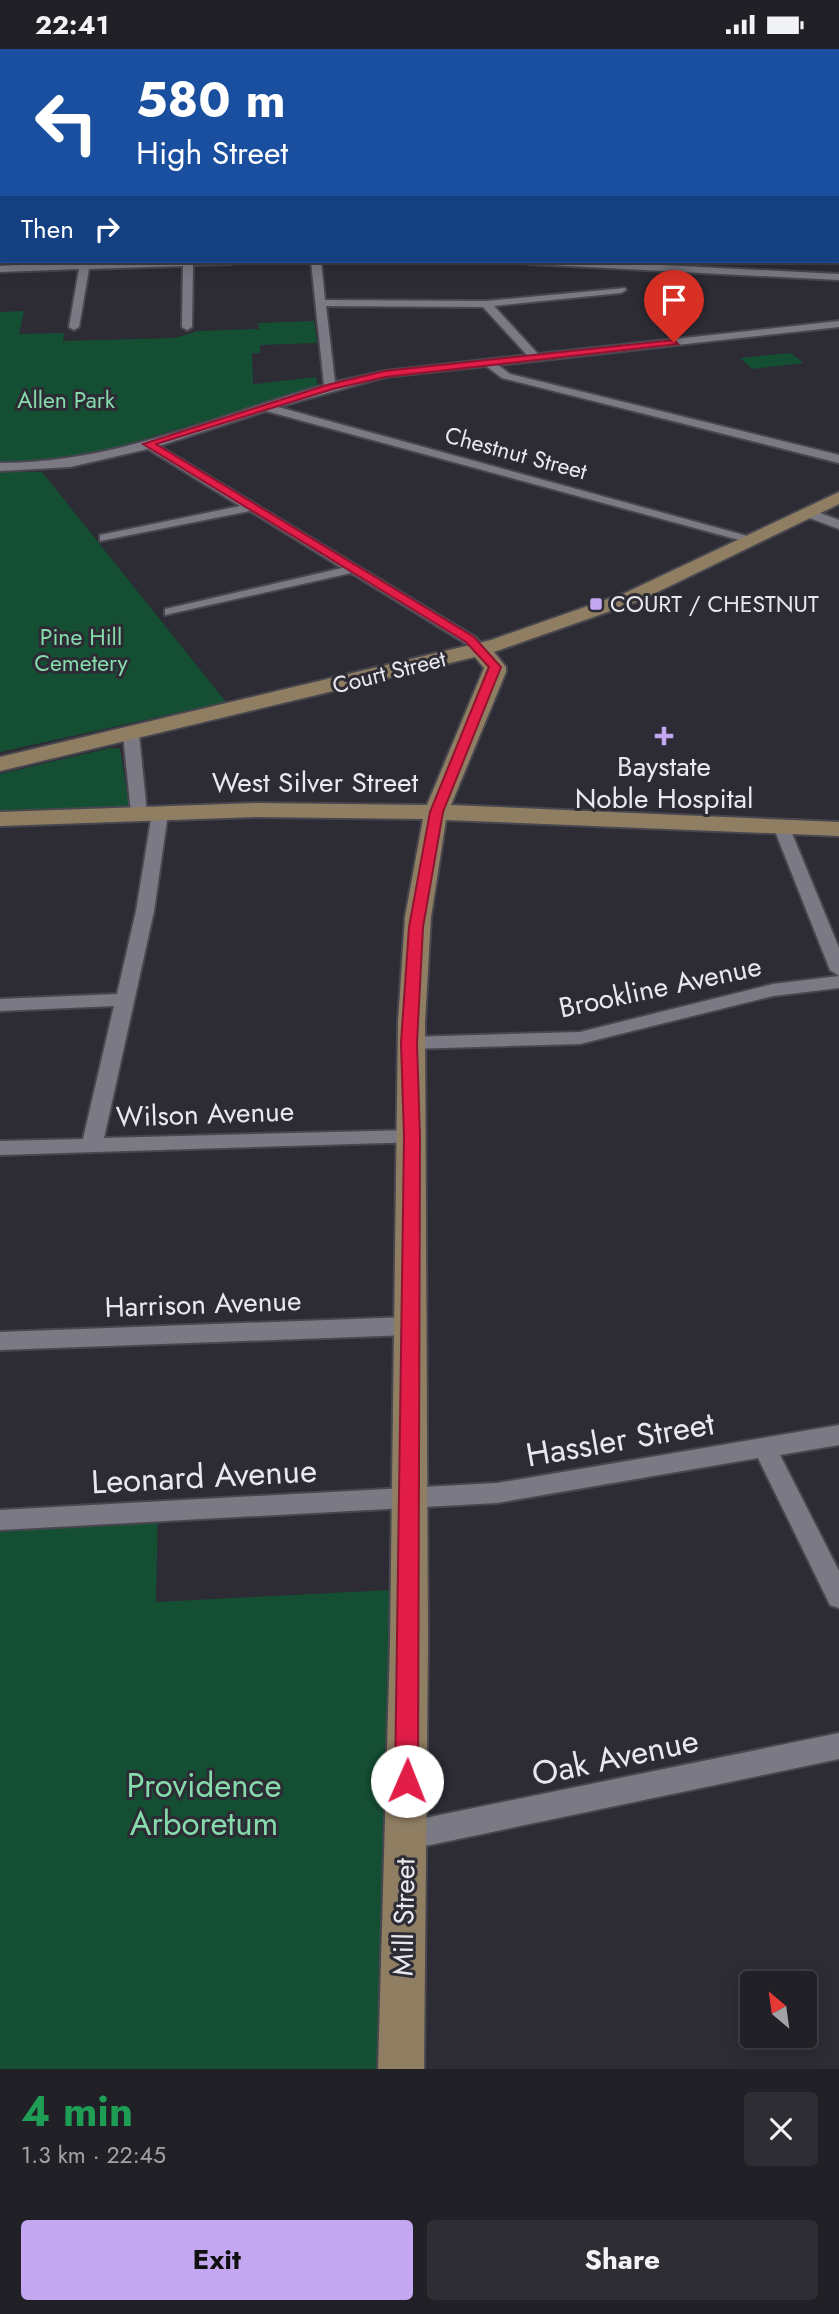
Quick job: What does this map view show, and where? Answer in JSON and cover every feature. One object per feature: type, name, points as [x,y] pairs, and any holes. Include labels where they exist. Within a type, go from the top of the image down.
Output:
[{"type":"main road","name":"Court Street","points":[[0,764],[481,650],[632,597],[755,540],[839,497]]},
{"type":"main road","name":"Mill Street","points":[[401,2069],[411,1500],[408,1326],[412,1137],[409,1043],[416,927],[436,812],[495,672],[495,667],[481,650]]},
{"type":"main road","name":"West Silver Street","points":[[0,819],[149,813],[436,812],[839,829]]},
{"type":"street","points":[[0,269],[85,263],[74,327]]},
{"type":"street","points":[[187,327],[188,263]]},
{"type":"street","points":[[316,263],[330,387]]},
{"type":"street","points":[[568,263],[839,277]]},
{"type":"street","points":[[320,303],[486,304],[621,290]]},
{"type":"street","points":[[486,304],[536,358]]},
{"type":"street","points":[[0,467],[79,463],[330,387],[398,372],[839,324]]},
{"type":"street","points":[[487,362],[506,376],[839,459]]},
{"type":"street","name":"Chestnut Street","points":[[266,407],[755,540]]},
{"type":"street","points":[[148,444],[470,640],[481,650]]},
{"type":"street","points":[[105,538],[251,507]]},
{"type":"street","points":[[809,513],[839,525]]},
{"type":"street","points":[[170,612],[354,569]]},
{"type":"street","points":[[92,1145],[145,912],[149,813],[131,734]]},
{"type":"street","points":[[781,826],[839,970]]},
{"type":"street","name":"Brookline Avenue","points":[[409,1043],[580,1038],[773,990],[839,982]]},
{"type":"street","points":[[0,1005],[125,1000]]},
{"type":"street","name":"Wilson Avenue","points":[[0,1148],[412,1137]]},
{"type":"street","name":"Harrison Avenue","points":[[0,1341],[408,1326]]},
{"type":"street","name":"Hassler Street","points":[[411,1500],[497,1493],[839,1435]]},
{"type":"street","points":[[765,1448],[839,1597]]},
{"type":"street","name":"Leonard Avenue","points":[[0,1520],[411,1500]]},
{"type":"street","name":"Oak Avenue","points":[[406,1836],[839,1746]]},
{"type":"green space","name":"Allen Park","points":[[24,311],[19,334],[64,333],[63,341],[175,338],[198,331],[259,329],[258,323],[314,321],[317,343],[260,345],[260,353],[252,353],[253,384],[316,377],[318,387],[67,462],[0,463],[0,312]]},
{"type":"green space","points":[[790,353],[804,363],[752,369],[740,358]]},
{"type":"green space","name":"Pine Hill Cemetery","points":[[0,472],[42,472],[226,702],[0,752]]},
{"type":"green space","points":[[110,748],[120,749],[129,805],[125,808],[0,813],[0,774]]},
{"type":"green space","name":"Providence Arboretum","points":[[158,1511],[156,1602],[409,1589],[401,2069],[0,2069],[0,1519]]},
{"type":"place","name":"COURT / CHESTNUT","points":[[596,604]]},
{"type":"place","name":"Baystate Noble Hospital","points":[[664,736]]},
{"type":"route","points":[[407,1781],[411,1500],[408,1326],[412,1137],[409,1043],[416,927],[436,812],[495,667],[470,640],[148,444],[330,387],[385,374],[674,342]]}]
